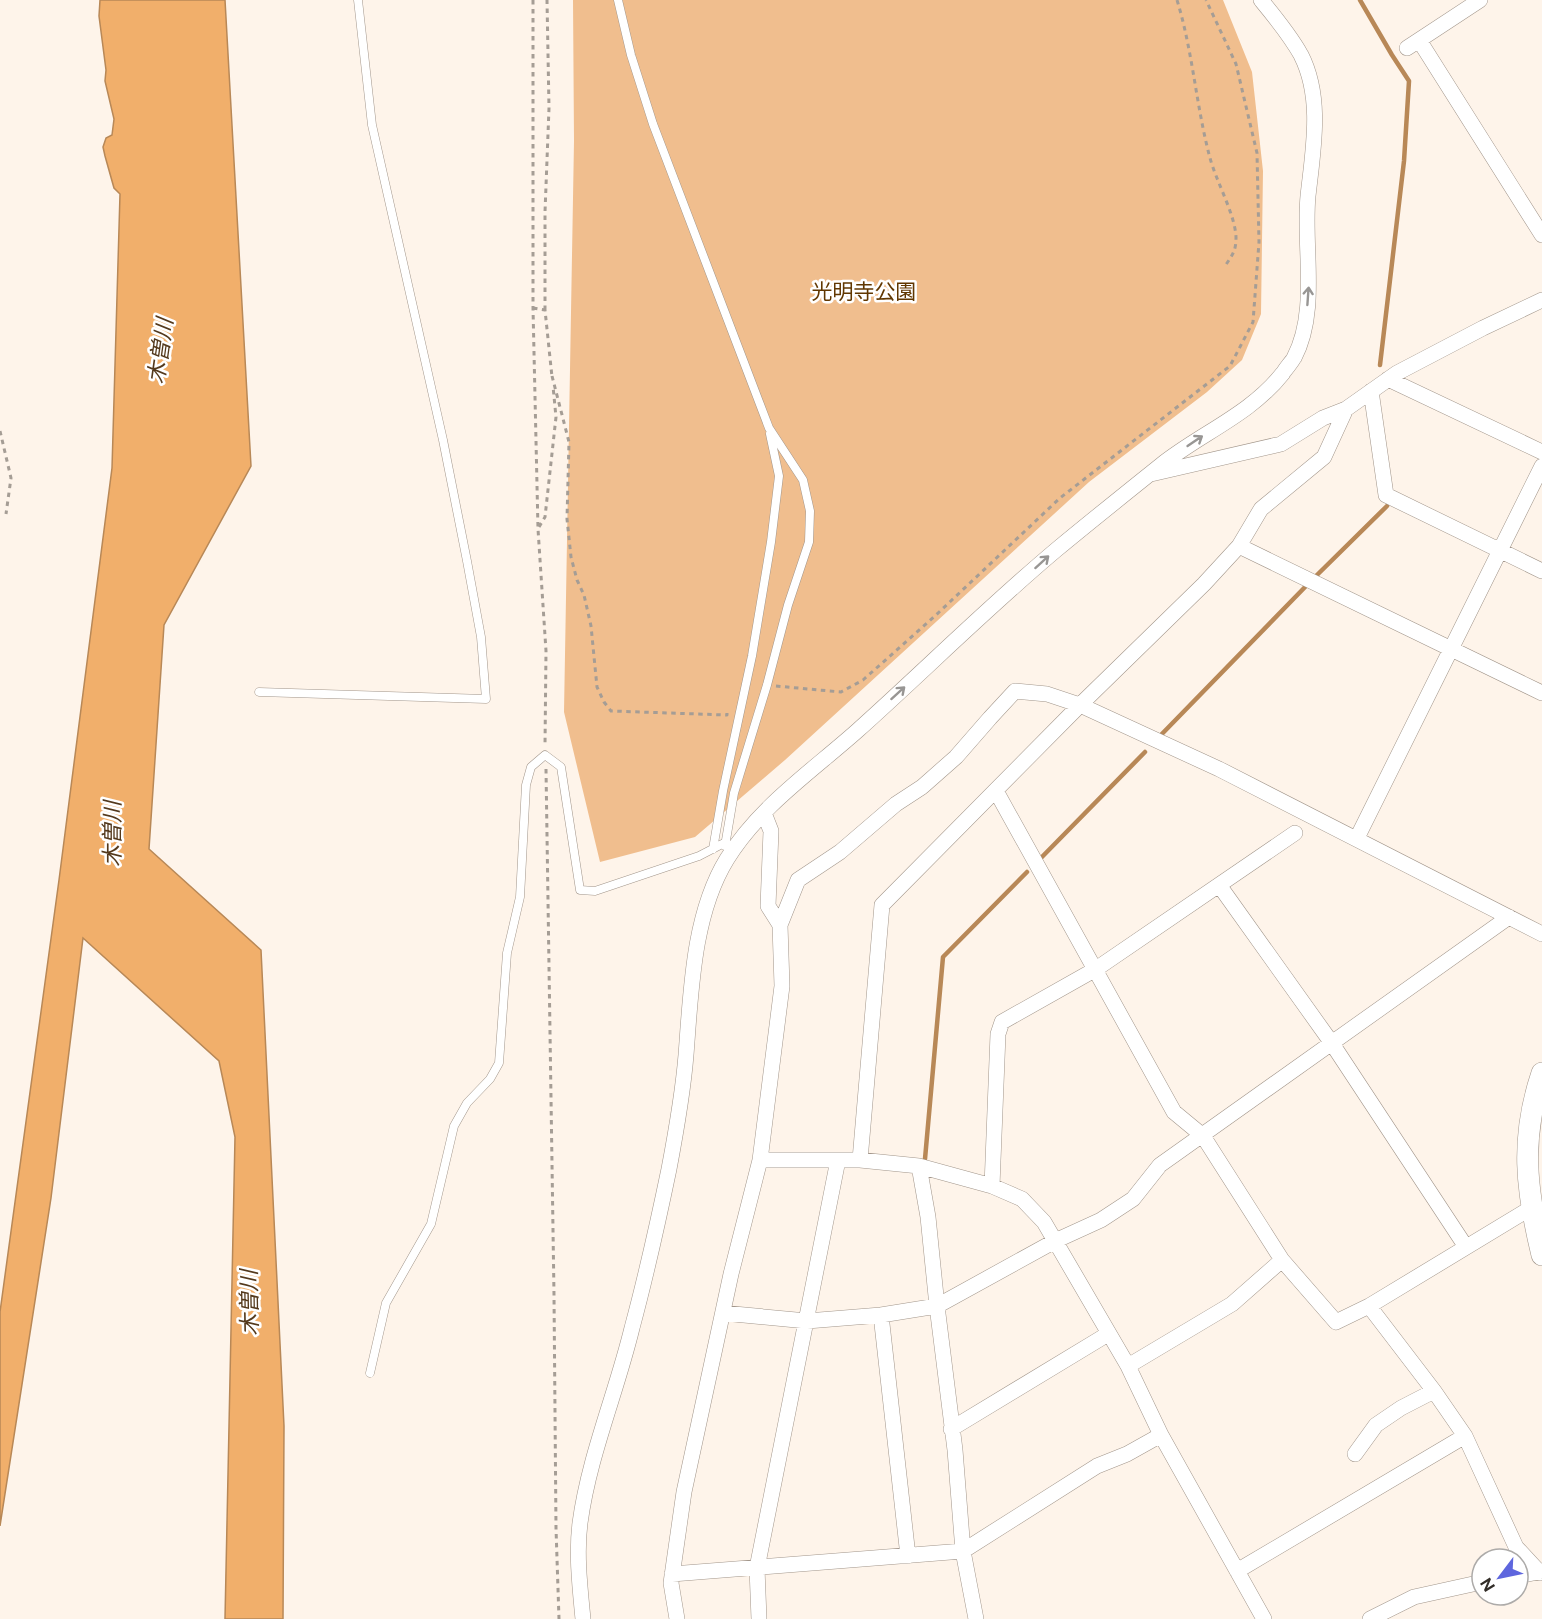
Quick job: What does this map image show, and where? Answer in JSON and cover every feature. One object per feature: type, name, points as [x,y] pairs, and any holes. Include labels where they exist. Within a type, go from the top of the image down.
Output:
[{"type":"main road","points":[[1542,1073],[1529,1124],[1527,1179],[1542,1255]]},
{"type":"street","points":[[583,1619],[579,1574],[579,1526],[596,1443],[632,1331],[669,1167],[686,1060],[689,1002],[710,891],[727,850],[786,791],[855,733],[1055,551],[1149,475],[1202,436],[1241,413],[1271,388],[1294,358],[1306,320],[1309,281],[1307,213],[1315,110],[1311,79],[1300,53],[1261,0]]},
{"type":"street","points":[[1480,0],[1413,44],[1542,235]]},
{"type":"street","points":[[1149,475],[1281,444],[1323,418],[1346,409],[1388,379],[1483,328],[1542,300]]},
{"type":"street","points":[[1388,379],[1542,452]]},
{"type":"street","points":[[1371,392],[1386,495],[1542,571]]},
{"type":"street","points":[[860,1160],[882,905],[1080,705],[1204,584],[1239,546],[1261,509],[1324,457],[1346,409]]},
{"type":"street","points":[[1357,838],[1542,466]]},
{"type":"street","points":[[1239,546],[1542,693]]},
{"type":"street","points":[[677,1619],[671,1583],[684,1492],[723,1313],[760,1160],[782,986],[780,925],[798,880],[840,852],[896,804],[922,787],[956,757],[1016,692],[1047,694],[1080,705],[1219,769],[1542,934]]},
{"type":"street","points":[[996,791],[1174,1112],[1203,1136],[1282,1260],[1336,1322],[1369,1306],[1531,1208]]},
{"type":"street","points":[[764,813],[771,831],[768,906],[780,925]]},
{"type":"street","points":[[992,1186],[998,1034],[1002,1022],[1096,969],[1295,833]]},
{"type":"street","points":[[1219,885],[1331,1042],[1466,1247]]},
{"type":"street","points":[[723,1313],[807,1321],[881,1315],[936,1306],[1055,1241],[1101,1220],[1133,1199],[1160,1165],[1509,917]]},
{"type":"street","points":[[760,1160],[860,1160],[919,1166],[992,1186],[1022,1199],[1044,1222],[1128,1366],[1161,1435],[1264,1619]]},
{"type":"street","points":[[759,1619],[757,1568],[838,1160]]},
{"type":"street","points":[[919,1166],[928,1217],[963,1551],[976,1619]]},
{"type":"street","points":[[1128,1366],[1232,1304],[1282,1260]]},
{"type":"street","points":[[1369,1306],[1465,1436],[1516,1546],[1541,1572]]},
{"type":"street","points":[[881,1315],[908,1556]]},
{"type":"street","points":[[951,1429],[1108,1334]]},
{"type":"street","points":[[1354,1454],[1376,1425],[1401,1408],[1434,1391]]},
{"type":"street","points":[[672,1574],[963,1551],[1097,1466],[1127,1454],[1161,1435]]},
{"type":"street","points":[[1237,1571],[1465,1436]]},
{"type":"street","points":[[1370,1619],[1414,1597],[1470,1585]]},
{"type":"lane","points":[[259,692],[486,699],[481,637],[443,440],[372,125],[358,0]]},
{"type":"lane","points":[[618,0],[631,55],[653,124],[769,429],[779,476],[752,656],[713,849]]},
{"type":"lane","points":[[370,1373],[386,1303],[431,1224],[454,1126],[467,1103],[490,1079],[499,1063],[507,953],[520,897],[525,785],[531,767],[545,755],[561,767],[580,890],[595,891],[699,856],[713,849],[727,850],[734,793],[767,685],[788,605],[809,542],[810,511],[803,480],[769,429]]},
{"type":"path","points":[[533,0],[533,308],[538,529],[546,651],[545,755],[559,1619]]},
{"type":"path","points":[[538,529],[545,517],[556,417],[545,310],[545,212],[549,108],[547,0]]},
{"type":"path","points":[[1177,0],[1187,33],[1204,136],[1236,234],[1235,251],[1225,266]]},
{"type":"path","points":[[767,685],[841,692],[863,680],[1060,498],[1230,366],[1253,322],[1259,242],[1257,153],[1236,64],[1206,0]]},
{"type":"path","points":[[533,308],[545,310]]},
{"type":"path","points":[[552,376],[569,442],[567,519],[571,557],[584,595],[591,626],[597,687],[604,702],[611,711],[727,715],[729,706]]},
{"type":"path","points":[[0,431],[11,478],[6,514]]},
{"type":"green space","name":"光明寺公園","points":[[573,0],[1223,0],[1252,72],[1263,171],[1261,314],[1242,360],[1207,392],[1089,482],[785,760],[695,837],[600,862],[564,712],[574,141]]},
{"type":"water","name":"木曽川","points":[[100,0],[225,0],[251,466],[164,625],[149,849],[261,950],[284,1426],[283,1619],[225,1619],[235,1137],[219,1061],[83,938],[51,1198],[0,1526],[0,1312],[112,468],[120,194],[114,188],[103,147],[106,138],[112,135],[114,119],[105,81],[106,70],[99,16]]},
{"type":"waterway","points":[[1360,0],[1409,81],[1404,161],[1380,365]]},
{"type":"waterway","points":[[1316,576],[1387,506]]},
{"type":"waterway","points":[[1158,738],[1307,585]]},
{"type":"waterway","points":[[1038,861],[1145,752]]},
{"type":"waterway","points":[[925,1159],[943,957],[1027,872]]}]
